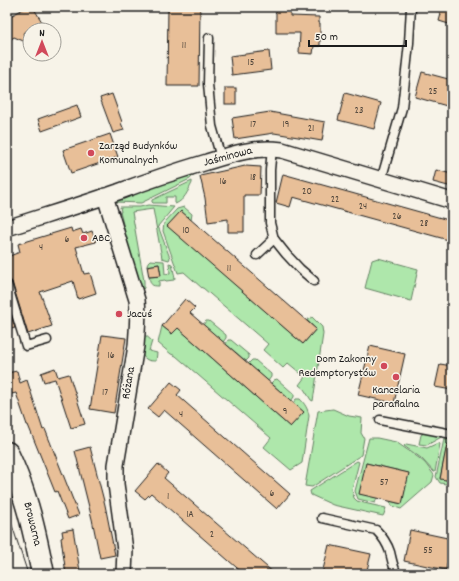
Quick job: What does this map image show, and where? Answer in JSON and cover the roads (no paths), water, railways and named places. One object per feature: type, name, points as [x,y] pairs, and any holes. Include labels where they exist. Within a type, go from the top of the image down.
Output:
[{"type":"main road","name":"Browarna","points":[[7,453],[25,498],[43,574]]},
{"type":"street","name":"Jaśminowa","points":[[7,228],[180,170],[262,148],[272,148],[288,152],[452,201]]},
{"type":"street","name":"Różana","points":[[105,196],[137,300],[138,312],[136,346],[116,465],[116,484],[125,550],[124,574]]},
{"type":"lane","points":[[382,180],[402,108],[409,43],[411,7]]},
{"type":"lane","points":[[208,38],[208,84],[212,126],[221,158]]},
{"type":"lane","points":[[272,148],[270,170],[270,223],[274,239],[300,269],[314,281]]},
{"type":"lane","points":[[257,255],[274,239]]},
{"type":"lane","points":[[7,284],[26,346],[47,340]]},
{"type":"lane","points":[[380,420],[452,434]]},
{"type":"lane","points":[[322,518],[376,530],[385,540],[397,574]]},
{"type":"tram line","points":[[7,510],[28,574]]},
{"type":"place","name":"Zarząd Budynków Komunalnych","points":[[91,153]]},
{"type":"place","name":"ABC","points":[[84,238]]},
{"type":"place","name":"Jacuś","points":[[119,314]]},
{"type":"place","name":"Dom Zakonny Redemptorystów","points":[[384,366]]},
{"type":"place","name":"Kancelaria parafialna","points":[[396,377]]}]
